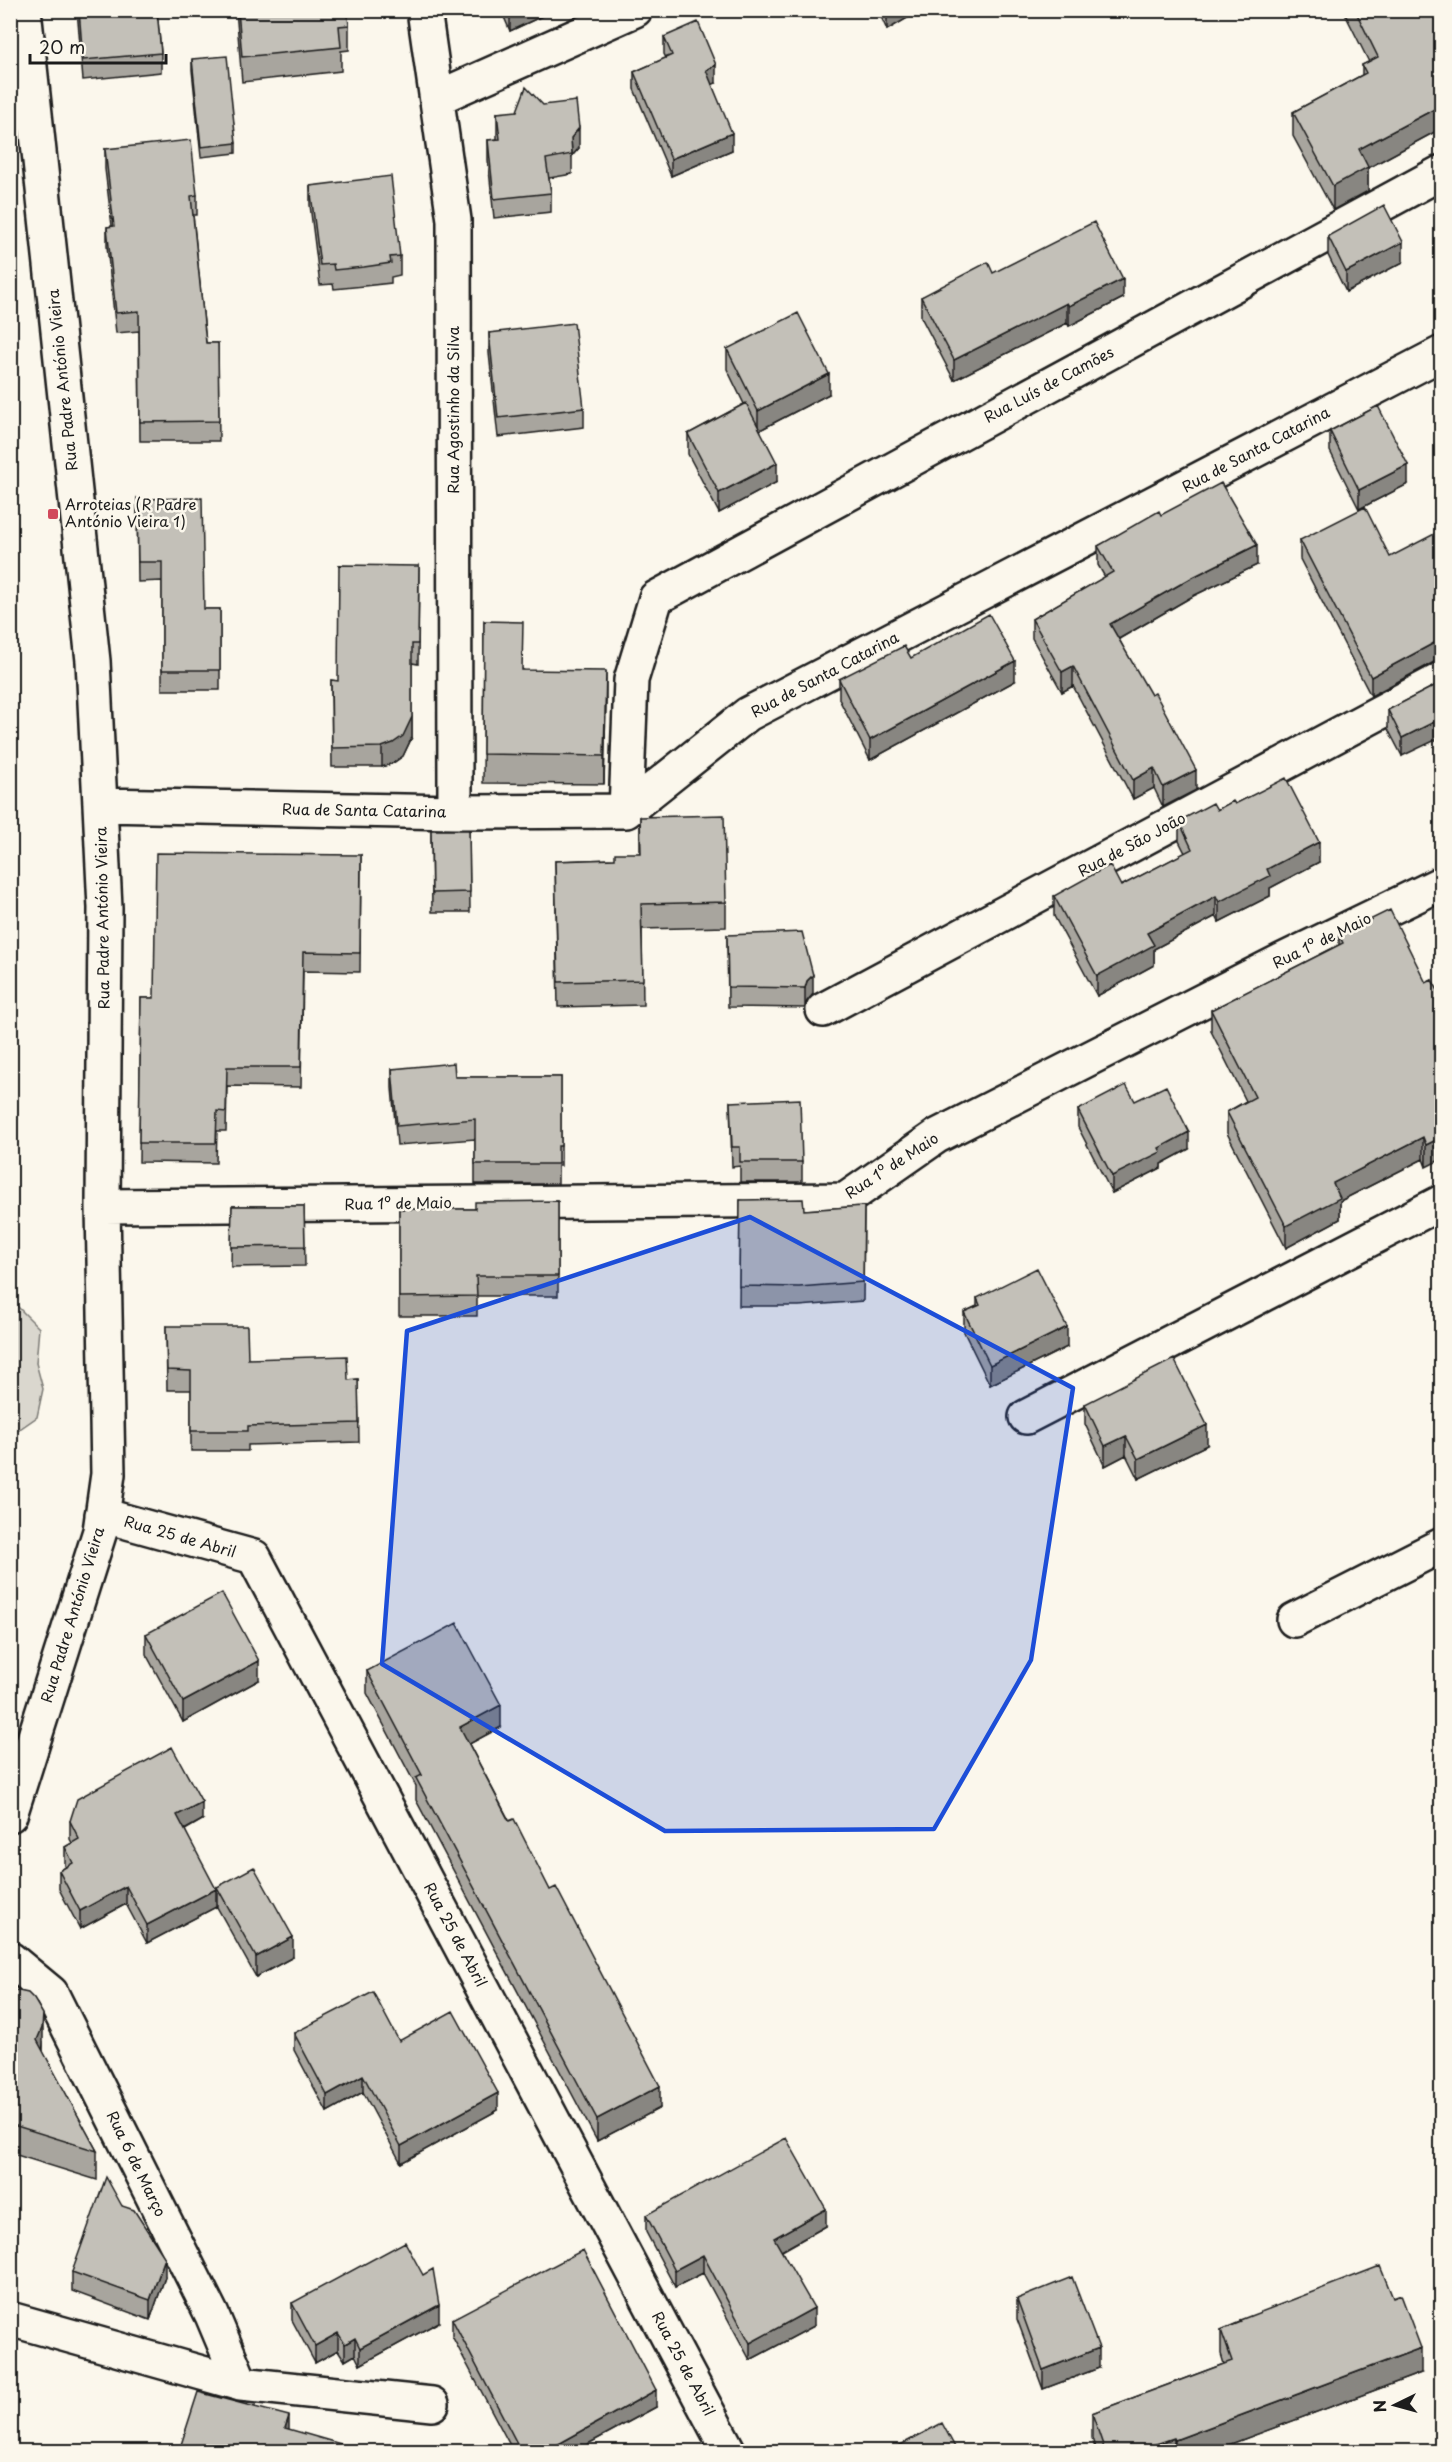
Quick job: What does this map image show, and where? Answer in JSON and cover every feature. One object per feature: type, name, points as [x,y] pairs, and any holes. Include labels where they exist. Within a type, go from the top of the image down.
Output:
[{"type":"street","name":"Rua Padre António Vieira","points":[[10,1815],[100,1531],[108,1474],[103,1206],[105,908],[93,661],[24,10]]},
{"type":"street","name":"Rua Agostinho da Silva","points":[[424,10],[453,220],[455,812]]},
{"type":"street","points":[[437,98],[635,10]]},
{"type":"street","name":"Rua Luís de Camões","points":[[626,811],[631,680],[656,598],[1442,172]]},
{"type":"street","name":"Rua de Santa Catarina","points":[[101,805],[455,812],[626,811],[748,714],[1442,353]]},
{"type":"street","name":"Rua de São João","points":[[823,1010],[1442,679]]},
{"type":"street","name":"Rua 1º de Maio","points":[[103,1206],[844,1200],[937,1136],[1281,961],[1442,883]]},
{"type":"street","points":[[1026,1417],[1442,1202]]},
{"type":"street","name":"Rua 25 de Abril","points":[[102,1515],[254,1557],[729,2451]]},
{"type":"street","points":[[1294,1620],[1442,1545]]},
{"type":"street","name":"Rua 6 de Março","points":[[10,1959],[51,1993],[212,2316],[241,2384]]},
{"type":"street","points":[[10,2319],[241,2384],[432,2404]]},
{"type":"highlighted area","points":[[750,1217],[1073,1388],[1031,1660],[934,1829],[665,1831],[382,1664],[407,1331]]},
{"type":"shaded area","points":[[10,1299],[39,1328],[36,1363],[43,1389],[37,1417],[11,1435]]},
{"type":"building","points":[[79,10],[157,10],[161,53],[83,60]]},
{"type":"building","points":[[238,10],[347,10],[349,25],[339,26],[341,47],[242,57]]},
{"type":"building","points":[[1355,10],[1442,10],[1442,105],[1359,149],[1368,167],[1333,186],[1293,112],[1366,73],[1362,65],[1378,57]]},
{"type":"building","points":[[698,22],[716,65],[706,70],[732,133],[671,159],[634,72],[672,55],[664,37]]},
{"type":"building","points":[[227,56],[236,143],[201,147],[192,59]]},
{"type":"building","points":[[526,87],[543,105],[576,101],[579,128],[571,138],[572,154],[546,159],[551,193],[494,199],[488,140],[500,139],[497,113],[517,111]]},
{"type":"building","points":[[191,140],[197,195],[191,196],[206,343],[218,343],[219,421],[140,422],[139,311],[116,313],[107,227],[114,226],[105,149]]},
{"type":"building","points":[[391,176],[400,256],[390,257],[391,263],[364,267],[334,270],[333,264],[320,265],[310,186]]},
{"type":"building","points":[[1384,205],[1403,242],[1346,272],[1328,236]]},
{"type":"building","points":[[1094,222],[1123,279],[1069,306],[1067,303],[954,360],[921,297],[988,262],[993,273]]},
{"type":"building","points":[[798,313],[829,374],[758,411],[727,349]]},
{"type":"building","points":[[574,323],[584,408],[498,418],[489,333]]},
{"type":"building","points":[[746,403],[777,463],[719,493],[688,434]]},
{"type":"building","points":[[1378,406],[1408,465],[1359,490],[1330,431]]},
{"type":"building","points":[[1221,483],[1257,545],[1193,577],[1110,624],[1151,695],[1155,693],[1196,770],[1163,787],[1154,768],[1133,780],[1073,666],[1062,672],[1032,619],[1113,572],[1098,546],[1159,511],[1161,515]]},
{"type":"building","points":[[202,498],[204,609],[220,609],[220,670],[162,670],[162,562],[138,562],[137,499]]},
{"type":"building","points":[[1365,507],[1390,557],[1442,530],[1442,642],[1434,643],[1371,677],[1300,540]]},
{"type":"building","points":[[339,565],[419,566],[418,644],[412,644],[412,717],[403,736],[382,747],[332,748],[331,680],[338,681]]},
{"type":"building","points":[[989,614],[1015,661],[870,740],[839,679],[904,646],[911,658]]},
{"type":"building","points":[[484,621],[523,622],[522,670],[606,671],[604,756],[483,754]]},
{"type":"building","points":[[1442,682],[1442,718],[1402,738],[1388,710]]},
{"type":"building","points":[[1286,778],[1319,842],[1267,869],[1270,876],[1219,902],[1216,896],[1147,933],[1154,945],[1097,976],[1054,896],[1110,865],[1121,886],[1192,849],[1179,821],[1213,803],[1217,810],[1233,801],[1235,804]]},
{"type":"building","points":[[724,815],[726,902],[641,904],[643,980],[558,982],[555,861],[615,859],[615,853],[641,853],[640,817]]},
{"type":"building","points":[[431,830],[469,830],[470,892],[432,893]]},
{"type":"building","points":[[156,853],[361,855],[360,953],[303,952],[301,1067],[227,1067],[226,1112],[217,1111],[216,1143],[139,1143],[141,998],[154,998]]},
{"type":"building","points":[[1390,910],[1426,983],[1432,980],[1442,997],[1442,1137],[1426,1145],[1423,1137],[1333,1183],[1340,1198],[1286,1226],[1227,1112],[1255,1097],[1211,1010],[1343,943],[1339,935]]},
{"type":"building","points":[[802,932],[813,975],[807,981],[805,988],[728,987],[727,935]]},
{"type":"building","points":[[454,1063],[455,1077],[561,1077],[561,1146],[558,1146],[558,1164],[475,1164],[475,1119],[397,1126],[392,1069]]},
{"type":"building","points":[[1126,1085],[1135,1101],[1166,1086],[1189,1132],[1159,1148],[1161,1152],[1112,1176],[1078,1110]]},
{"type":"building","points":[[800,1099],[802,1162],[740,1162],[740,1147],[732,1147],[730,1102]]},
{"type":"building","points":[[803,1199],[804,1210],[864,1206],[863,1282],[799,1287],[739,1286],[740,1200]]},
{"type":"building","points":[[558,1201],[558,1276],[476,1276],[477,1296],[399,1297],[399,1209],[475,1209],[475,1202]]},
{"type":"building","points":[[232,1206],[304,1206],[305,1246],[231,1247]]},
{"type":"building","points":[[1037,1268],[1067,1327],[990,1365],[964,1312],[980,1305],[977,1298]]},
{"type":"building","points":[[166,1326],[247,1326],[248,1359],[347,1356],[348,1380],[358,1379],[359,1423],[248,1426],[248,1431],[191,1431],[191,1371],[167,1370]]},
{"type":"building","points":[[1174,1359],[1207,1425],[1138,1459],[1126,1436],[1105,1446],[1085,1404]]},
{"type":"building","points":[[222,1593],[259,1661],[183,1702],[146,1634]]},
{"type":"building","points":[[457,1623],[501,1705],[460,1727],[509,1821],[514,1819],[550,1890],[556,1887],[660,2086],[597,2119],[416,1778],[422,1775],[367,1671]]},
{"type":"building","points":[[172,1747],[202,1802],[177,1815],[216,1889],[147,1925],[126,1886],[80,1911],[59,1871],[73,1863],[65,1847],[79,1839],[70,1821],[77,1799]]},
{"type":"building","points":[[254,1867],[293,1937],[256,1957],[217,1887]]},
{"type":"building","points":[[10,1990],[28,1993],[43,2014],[42,2028],[37,2040],[97,2151],[10,2124]]},
{"type":"building","points":[[373,1992],[399,2041],[453,2011],[498,2093],[401,2146],[363,2075],[327,2095],[294,2033]]},
{"type":"building","points":[[786,2138],[826,2209],[774,2238],[814,2308],[750,2343],[703,2255],[675,2270],[646,2215]]},
{"type":"building","points":[[106,2177],[122,2206],[134,2210],[165,2258],[150,2300],[72,2272]]},
{"type":"building","points":[[405,2242],[423,2275],[433,2269],[439,2305],[360,2348],[355,2338],[345,2344],[338,2333],[315,2346],[292,2303]]},
{"type":"building","points":[[583,2250],[656,2390],[546,2451],[521,2451],[452,2319]]},
{"type":"building","points":[[1380,2266],[1393,2298],[1401,2295],[1421,2348],[1175,2440],[1174,2438],[1135,2451],[1105,2451],[1092,2413],[1232,2361],[1221,2330],[1241,2322],[1240,2320]]},
{"type":"building","points":[[1072,2277],[1099,2348],[1043,2370],[1017,2299]]},
{"type":"building","points":[[198,2392],[289,2416],[285,2428],[365,2451],[179,2451]]},
{"type":"building","points":[[942,2423],[957,2451],[889,2451]]},
{"type":"building","points":[[464,2446],[465,2451],[436,2451]]},
{"type":"place","name":"Arroteias (R Padre António Vieira 1)","points":[[53,514]]}]
